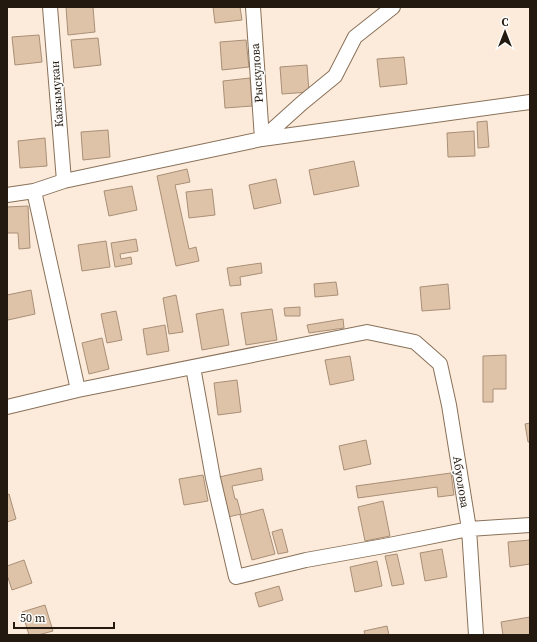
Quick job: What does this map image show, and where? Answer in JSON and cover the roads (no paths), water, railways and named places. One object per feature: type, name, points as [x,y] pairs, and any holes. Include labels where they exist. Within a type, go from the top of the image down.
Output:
[{"type":"street","name":"Кажымукан","points":[[50,7],[64,181]]},
{"type":"street","name":"Рыскулова","points":[[253,7],[262,139]]},
{"type":"street","points":[[262,139],[335,76],[355,37],[393,7]]},
{"type":"street","points":[[7,195],[34,190],[64,181],[262,139],[530,102]]},
{"type":"street","points":[[34,190],[78,390]]},
{"type":"street","name":"Абуолова","points":[[193,367],[367,332],[415,342],[440,364],[449,405],[469,529],[476,635]]},
{"type":"street","points":[[7,406],[193,367],[213,478],[236,577],[306,560],[469,529],[530,525]]}]
